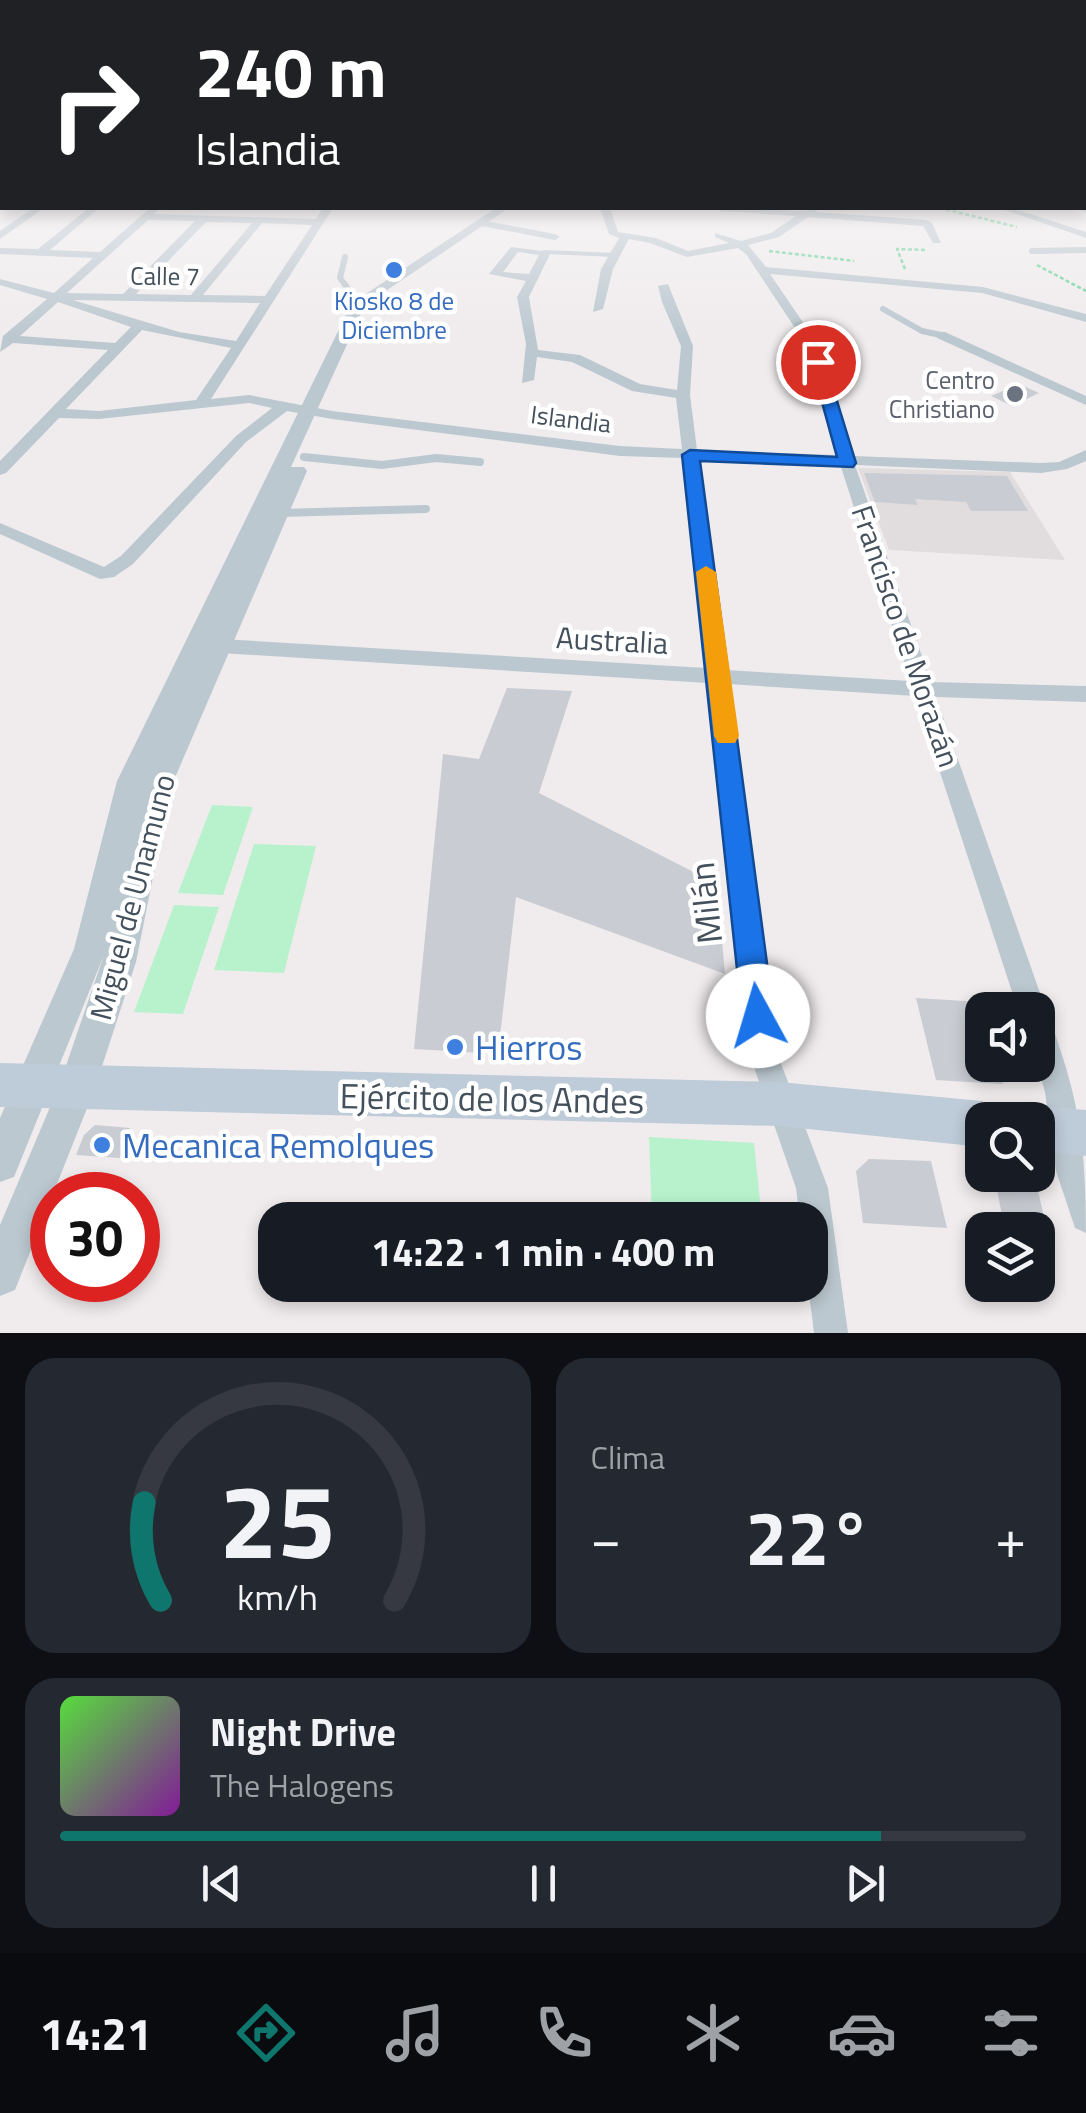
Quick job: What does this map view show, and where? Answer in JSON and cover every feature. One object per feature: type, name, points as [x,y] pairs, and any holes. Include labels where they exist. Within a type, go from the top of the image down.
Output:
[{"type":"main road","name":"Ejército de los Andes","points":[[37,1086],[779,1104],[965,1122]]},
{"type":"street","points":[[0,236],[32,213]]},
{"type":"street","points":[[40,252],[88,213]]},
{"type":"street","points":[[4,342],[149,213]]},
{"type":"street","points":[[201,404],[325,213]]},
{"type":"street","points":[[306,409],[360,303],[495,213]]},
{"type":"street","points":[[607,213],[612,232],[652,240],[691,254],[745,247],[775,235],[807,213]]},
{"type":"street","points":[[833,213],[927,222],[936,246]]},
{"type":"street","points":[[1019,213],[1086,235]]},
{"type":"street","points":[[145,217],[319,222]]},
{"type":"street","points":[[126,297],[203,219]]},
{"type":"street","points":[[194,298],[260,220]]},
{"type":"street","points":[[480,223],[555,237]]},
{"type":"street","points":[[719,235],[745,247]]},
{"type":"street","points":[[596,309],[607,269],[625,237]]},
{"type":"street","name":"Francisco de Morazán","points":[[745,247],[809,340],[1026,992]]},
{"type":"street","points":[[530,278],[495,274],[515,249],[616,255]]},
{"type":"street","points":[[0,252],[104,255]]},
{"type":"street","points":[[527,380],[532,353],[523,296],[546,252]]},
{"type":"street","points":[[762,270],[1008,294],[1086,318]]},
{"type":"street","points":[[0,282],[58,297],[139,326],[207,342],[240,344]]},
{"type":"street","name":"Milán","points":[[664,286],[665,305],[675,316],[687,344],[682,395],[720,677],[762,1054],[812,1188],[831,1333]]},
{"type":"street","points":[[0,528],[100,574],[108,573],[127,560],[242,439],[306,409],[386,287]]},
{"type":"street","name":"Calle 7","points":[[58,297],[269,300]]},
{"type":"street","points":[[0,470],[139,326]]},
{"type":"street","points":[[941,336],[1082,394]]},
{"type":"street","points":[[4,342],[115,347]]},
{"type":"street","points":[[532,353],[575,358],[637,388],[682,395]]},
{"type":"street","name":"Islandia","points":[[52,413],[99,415],[249,399],[620,450],[690,455],[1049,468],[1086,455]]},
{"type":"street","name":"Miguel de Unamuno","points":[[0,1275],[37,1086],[90,949],[131,781],[278,513],[304,457],[306,409]]},
{"type":"street","name":"Miguel de Unamuno","points":[[0,1162],[37,1086],[129,927],[157,787],[207,646],[306,409]]},
{"type":"street","name":"Australia","points":[[207,646],[924,689],[1086,694]]},
{"type":"street","points":[[1055,1077],[1063,1132],[1086,1217]]},
{"type":"lane","points":[[1032,251],[1086,250]]},
{"type":"lane","points":[[345,258],[340,278],[360,303]]},
{"type":"lane","points":[[883,309],[922,331],[941,336]]},
{"type":"lane","points":[[304,457],[382,464],[436,458],[480,462]]},
{"type":"lane","points":[[278,513],[426,509]]},
{"type":"path","points":[[961,213],[1012,226],[1049,224]]},
{"type":"path","points":[[911,283],[897,249],[936,246]]},
{"type":"path","points":[[745,247],[854,261]]},
{"type":"path","points":[[1032,251],[1019,252],[1086,291]]},
{"type":"shaded area","points":[[858,468],[1010,472],[1065,560],[889,550]]},
{"type":"green space","points":[[212,805],[253,807],[223,895],[178,893]]},
{"type":"green space","points":[[254,844],[316,846],[284,973],[214,970]]},
{"type":"green space","points":[[174,905],[219,907],[183,1014],[134,1012]]},
{"type":"green space","points":[[649,1137],[754,1143],[760,1202],[651,1202]]},
{"type":"building","name":"Centro Christiano","points":[[1019,384],[1039,393],[1012,406],[991,396]]},
{"type":"building","points":[[864,473],[1007,476],[1028,511],[971,511],[966,502],[915,499],[918,505],[875,502]]},
{"type":"building","points":[[507,688],[572,691],[539,793],[717,884],[725,974],[516,897],[498,1054],[414,1049],[443,754],[479,759]]},
{"type":"building","points":[[916,998],[965,1001],[965,1082],[936,1080]]},
{"type":"building","name":"Mecanica Remolques","points":[[95,1125],[130,1128],[120,1158],[76,1155],[84,1135]]},
{"type":"building","points":[[869,1159],[931,1161],[947,1228],[863,1223],[856,1171]]},
{"type":"building","points":[[997,1192],[1038,1192],[1043,1212],[1001,1212]]},
{"type":"slow traffic","points":[[706,572],[726,736]]},
{"type":"place","name":"Kiosko 8 de Diciembre","points":[[394,270]]},
{"type":"place","name":"Centro Christiano","points":[[1015,394]]},
{"type":"place","name":"Hierros","points":[[455,1047]]},
{"type":"place","name":"Mecanica Remolques","points":[[102,1145]]},
{"type":"route","points":[[758,1016],[720,677],[690,455],[847,463],[818,362]]}]
